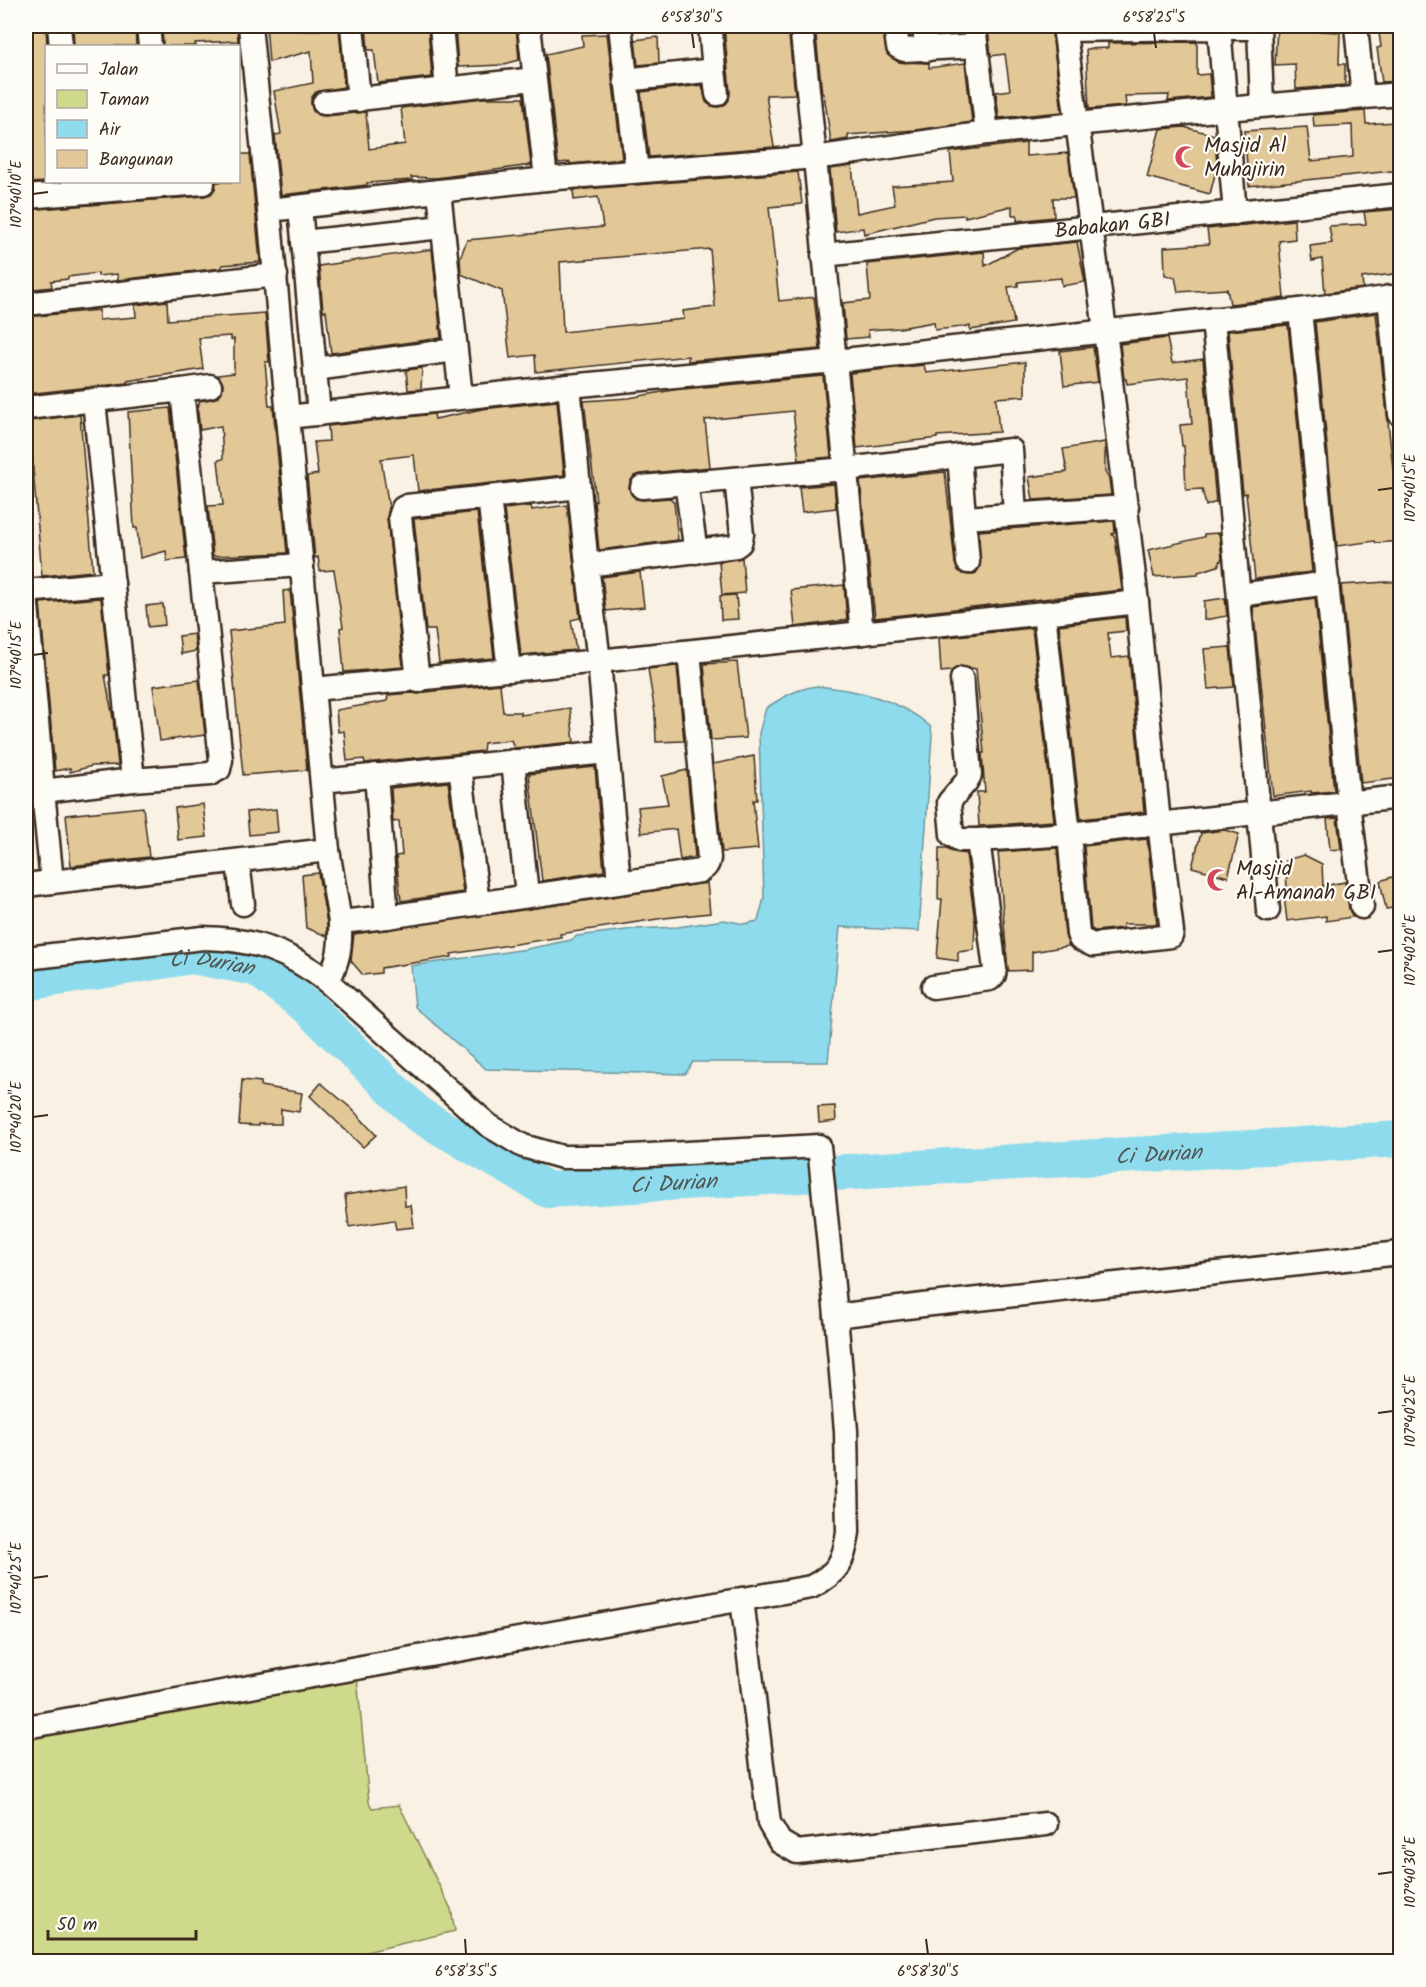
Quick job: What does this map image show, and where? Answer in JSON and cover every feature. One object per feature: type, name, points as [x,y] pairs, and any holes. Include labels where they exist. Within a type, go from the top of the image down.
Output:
[{"type":"street","points":[[59,26],[61,45]]},
{"type":"street","points":[[148,26],[150,45]]},
{"type":"street","points":[[249,26],[276,275],[328,850],[340,922],[339,961],[328,982]]},
{"type":"street","points":[[352,26],[359,100]]},
{"type":"street","points":[[441,26],[447,89]]},
{"type":"street","points":[[529,26],[546,179]]},
{"type":"street","points":[[620,26],[637,171]]},
{"type":"street","points":[[710,26],[717,94]]},
{"type":"street","points":[[801,26],[862,633]]},
{"type":"street","points":[[895,26],[897,44],[901,49],[926,50],[975,36],[987,133]]},
{"type":"street","points":[[924,26],[926,50]]},
{"type":"street","points":[[1356,26],[1363,97]]},
{"type":"street","points":[[1044,614],[1080,939],[1093,945],[1169,937],[1172,932],[1127,507],[1064,28],[1259,27],[1262,105]]},
{"type":"street","points":[[1219,28],[1235,213]]},
{"type":"street","points":[[625,80],[714,70]]},
{"type":"street","points":[[324,103],[534,79]]},
{"type":"street","points":[[269,210],[546,179],[816,158],[987,133],[1077,123],[1401,94]]},
{"type":"street","points":[[26,197],[74,187],[203,183]]},
{"type":"street","points":[[439,191],[461,397]]},
{"type":"street","name":"Babakan GBI","points":[[823,255],[1401,195]]},
{"type":"street","points":[[300,207],[320,414]]},
{"type":"street","points":[[303,242],[442,227]]},
{"type":"street","points":[[26,304],[276,275]]},
{"type":"street","points":[[288,417],[461,397],[835,361],[1300,310],[1395,296],[1401,414]]},
{"type":"street","points":[[1300,310],[1349,802],[1362,907]]},
{"type":"street","points":[[1213,319],[1268,910]]},
{"type":"street","points":[[315,369],[455,350]]},
{"type":"street","points":[[26,408],[210,386]]},
{"type":"street","points":[[569,386],[619,882]]},
{"type":"street","points":[[34,792],[133,780],[210,774],[219,769],[182,390]]},
{"type":"street","points":[[94,401],[133,780]]},
{"type":"street","points":[[642,487],[846,469],[959,456],[1010,441],[1015,514]]},
{"type":"street","points":[[959,456],[968,562]]},
{"type":"street","points":[[587,565],[731,548],[740,543],[742,534],[736,479]]},
{"type":"street","points":[[686,483],[696,552]]},
{"type":"street","points":[[418,681],[401,512],[406,506],[579,487]]},
{"type":"street","points":[[489,496],[508,670]]},
{"type":"street","points":[[965,518],[1127,507]]},
{"type":"street","points":[[201,572],[302,565]]},
{"type":"street","points":[[52,882],[34,792],[26,592],[113,583]]},
{"type":"street","points":[[1240,595],[1328,583]]},
{"type":"street","points":[[314,689],[418,681],[598,662],[1137,602]]},
{"type":"street","points":[[340,922],[700,871],[708,864],[689,652]]},
{"type":"street","points":[[962,679],[970,771],[966,782],[949,802],[951,832],[960,840],[1069,834],[1401,797]]},
{"type":"street","points":[[322,781],[607,752]]},
{"type":"street","points":[[513,761],[527,895]]},
{"type":"street","points":[[459,767],[478,903]]},
{"type":"street","points":[[376,774],[387,917]]},
{"type":"street","points":[[933,987],[990,979],[994,975],[978,840]]},
{"type":"street","points":[[26,885],[328,850]]},
{"type":"street","points":[[238,861],[243,904]]},
{"type":"street","points":[[26,958],[171,941],[229,938],[255,943],[282,953],[306,964],[328,982],[488,1125],[523,1146],[562,1157],[612,1157],[819,1146],[846,1431],[848,1532],[846,1548],[839,1565],[828,1578],[811,1587],[26,1727]]},
{"type":"street","points":[[836,1316],[1401,1253]]},
{"type":"street","points":[[742,1599],[769,1823],[780,1842],[797,1852],[1046,1824]]},
{"type":"green space","points":[[357,1677],[369,1802],[372,1808],[399,1805],[451,1909],[455,1931],[328,1961],[26,1962],[26,1735]]},
{"type":"water","points":[[817,686],[862,693],[892,703],[919,717],[931,727],[932,735],[919,931],[840,927],[828,1062],[693,1062],[685,1074],[486,1069],[415,1007],[411,966],[527,949],[571,940],[577,936],[634,929],[678,927],[724,920],[744,924],[758,921],[764,898],[759,733],[766,708],[790,694]]},
{"type":"building","points":[[26,26],[46,26],[45,182],[26,183]]},
{"type":"building","points":[[73,26],[135,26],[136,45],[74,45]]},
{"type":"building","points":[[162,26],[237,26],[238,41],[163,45]]},
{"type":"building","points":[[266,26],[302,26],[303,31],[339,28],[344,87],[316,92],[311,98],[311,105],[313,111],[318,115],[325,116],[366,112],[369,149],[405,144],[401,108],[483,98],[523,98],[531,165],[436,178],[411,177],[412,180],[367,183],[367,185],[281,195],[275,135],[281,134],[274,91],[313,83],[311,51],[269,62]]},
{"type":"building","points":[[366,26],[393,26],[393,31],[428,28],[432,77],[378,83],[374,50],[368,50]]},
{"type":"building","points":[[455,26],[516,26],[519,60],[501,65],[458,67]]},
{"type":"building","points":[[724,26],[788,26],[795,94],[766,95],[774,147],[649,157],[641,92],[702,85],[706,102],[711,106],[719,107],[729,100]]},
{"type":"building","points":[[815,26],[882,26],[887,54],[898,62],[929,63],[929,68],[965,63],[972,122],[915,130],[848,135],[848,139],[831,142],[824,94],[822,94]]},
{"type":"building","points":[[992,26],[1051,26],[1062,112],[999,118],[996,92],[1010,90],[1005,54],[991,56],[988,29]]},
{"type":"building","points":[[1277,26],[1319,26],[1319,31],[1340,32],[1339,64],[1345,64],[1345,85],[1296,89],[1295,64],[1275,65]]},
{"type":"building","points":[[1378,26],[1401,26],[1401,81],[1382,82],[1377,48],[1381,47]]},
{"type":"building","points":[[607,34],[622,159],[558,163],[546,54],[583,46],[582,35]]},
{"type":"building","points":[[658,37],[659,63],[638,65],[635,40]]},
{"type":"building","points":[[1197,42],[1197,75],[1209,74],[1211,97],[1168,101],[1169,95],[1125,96],[1126,106],[1089,109],[1086,49],[1108,48],[1108,43]]},
{"type":"building","points":[[1365,111],[1366,124],[1395,122],[1397,152],[1401,151],[1401,170],[1249,186],[1244,131],[1307,127],[1311,161],[1353,157],[1352,125],[1314,127],[1313,115]]},
{"type":"building","name":"Masjid Al Muhajirin","points":[[1184,127],[1215,135],[1217,167],[1210,194],[1147,177],[1160,129]]},
{"type":"building","points":[[1026,143],[1026,156],[1068,153],[1074,198],[1053,198],[1054,217],[1017,221],[1017,215],[1012,215],[1012,206],[965,217],[965,215],[934,217],[864,234],[863,228],[836,232],[830,169],[852,166],[857,213],[895,205],[892,186],[953,182],[950,152]]},
{"type":"building","points":[[240,154],[250,154],[260,262],[222,265],[222,268],[118,280],[117,274],[98,276],[98,273],[51,281],[52,287],[26,290],[26,210],[205,196],[211,194],[216,183],[240,183]]},
{"type":"building","points":[[798,172],[802,204],[769,207],[779,301],[814,297],[820,349],[688,361],[688,356],[536,372],[535,355],[510,358],[502,291],[461,274],[460,258],[467,240],[603,227],[598,197],[574,200],[573,190]],"holes":[[[710,249],[715,307],[683,311],[684,319],[563,332],[560,262]]]},
{"type":"building","points":[[1401,209],[1401,273],[1362,278],[1363,288],[1325,293],[1322,259],[1312,261],[1310,246],[1332,243],[1329,226],[1366,224],[1364,212]]},
{"type":"building","points":[[1294,220],[1295,239],[1279,241],[1284,298],[1230,304],[1227,289],[1178,292],[1175,277],[1165,275],[1164,247],[1209,244],[1207,229]]},
{"type":"building","points":[[1077,242],[1085,282],[1062,286],[1061,278],[1018,282],[1018,286],[1008,287],[1014,323],[970,330],[970,326],[935,330],[934,322],[900,328],[868,330],[869,337],[846,339],[843,303],[870,300],[867,264],[984,252],[985,266],[1018,248]]},
{"type":"building","points":[[432,249],[441,338],[331,353],[326,311],[323,311],[319,266]]},
{"type":"building","points":[[167,301],[168,320],[265,313],[269,362],[265,362],[269,406],[273,406],[287,553],[213,556],[208,506],[223,505],[218,460],[223,459],[221,426],[200,430],[197,405],[199,401],[218,397],[222,392],[223,384],[217,375],[234,373],[234,339],[231,340],[231,336],[199,338],[203,369],[127,381],[127,383],[26,394],[26,317],[99,310],[99,320],[136,317],[135,305]]},
{"type":"building","points":[[1376,313],[1401,541],[1376,543],[1375,541],[1337,546],[1315,322]]},
{"type":"building","points":[[1288,325],[1312,572],[1255,579],[1246,493],[1243,494],[1228,331]]},
{"type":"building","points":[[1167,338],[1172,363],[1203,359],[1216,502],[1206,506],[1202,489],[1186,490],[1184,446],[1182,446],[1180,425],[1192,424],[1188,377],[1127,384],[1124,379],[1120,344]]},
{"type":"building","points":[[1093,347],[1098,382],[1064,386],[1060,351]]},
{"type":"building","points":[[1025,362],[1025,396],[996,398],[999,432],[937,436],[937,438],[857,448],[850,373],[924,365],[926,373]]},
{"type":"building","points":[[422,368],[421,389],[408,390],[406,370]]},
{"type":"building","points":[[823,376],[831,457],[799,460],[793,411],[705,420],[710,467],[641,474],[634,476],[630,482],[631,494],[636,499],[670,498],[674,502],[678,540],[599,550],[594,501],[596,501],[584,401]]},
{"type":"building","points":[[557,401],[564,475],[418,491],[414,455],[381,459],[389,508],[387,518],[403,667],[344,672],[340,628],[343,627],[334,570],[320,571],[318,557],[315,558],[307,476],[318,474],[314,442],[329,441],[328,426],[434,414],[435,419],[482,409]]},
{"type":"building","points":[[170,408],[186,559],[167,561],[166,551],[140,558],[137,528],[134,528],[128,412]]},
{"type":"building","points":[[80,415],[93,571],[42,576],[29,421]]},
{"type":"building","points":[[1105,442],[1105,472],[1109,479],[1111,495],[1033,500],[1029,477],[1067,472],[1063,449]]},
{"type":"building","points":[[945,472],[955,563],[962,574],[976,573],[980,567],[979,531],[1114,521],[1115,533],[1112,534],[1115,538],[1122,590],[875,618],[860,481]]},
{"type":"building","points":[[834,484],[836,508],[802,512],[799,487]]},
{"type":"building","points":[[567,505],[580,618],[571,620],[576,650],[521,655],[504,509],[531,506],[532,510]]},
{"type":"building","points":[[477,512],[494,658],[439,663],[435,630],[426,630],[414,519]]},
{"type":"building","points":[[1219,533],[1222,558],[1218,566],[1198,572],[1198,574],[1154,577],[1148,550],[1204,537],[1204,534]]},
{"type":"building","points":[[742,558],[745,593],[722,595],[719,562]]},
{"type":"building","points":[[640,572],[644,607],[606,611],[602,577]]},
{"type":"building","points":[[1401,581],[1401,778],[1361,783],[1341,585]]},
{"type":"building","points":[[844,585],[847,620],[795,627],[791,590]]},
{"type":"building","points":[[290,590],[307,770],[243,775],[229,631],[285,625],[283,591]]},
{"type":"building","points":[[736,595],[738,619],[721,620],[720,596]]},
{"type":"building","points":[[101,598],[109,675],[105,675],[118,765],[92,766],[70,772],[70,768],[55,771],[40,603]]},
{"type":"building","points":[[1225,598],[1227,616],[1204,620],[1204,601]]},
{"type":"building","points":[[1315,598],[1334,791],[1311,793],[1311,791],[1273,796],[1253,607]]},
{"type":"building","points":[[163,604],[165,625],[148,627],[146,606]]},
{"type":"building","points":[[1125,617],[1126,631],[1108,633],[1111,658],[1129,656],[1144,812],[1081,819],[1059,625]]},
{"type":"building","points":[[1032,628],[1054,821],[979,826],[977,792],[985,792],[982,753],[984,753],[976,669],[960,666],[951,671],[941,672],[939,638]]},
{"type":"building","points":[[194,634],[196,651],[181,654],[179,636]]},
{"type":"building","points":[[1230,647],[1234,687],[1208,689],[1204,649]]},
{"type":"building","points":[[737,662],[746,738],[711,740],[704,664]]},
{"type":"building","points":[[677,666],[684,741],[656,742],[655,713],[648,669]]},
{"type":"building","points":[[199,680],[205,735],[160,741],[153,686]]},
{"type":"building","points":[[500,684],[503,712],[521,712],[521,715],[570,708],[574,742],[514,748],[511,740],[484,743],[483,751],[365,763],[364,759],[347,761],[344,731],[338,732],[336,710],[387,701],[388,695],[419,694]]},
{"type":"building","points":[[754,756],[757,800],[753,800],[758,849],[722,852],[713,764]]},
{"type":"building","points":[[595,767],[604,871],[542,881],[529,774]]},
{"type":"building","points":[[687,770],[695,857],[680,860],[676,829],[641,833],[638,807],[668,804],[662,776]]},
{"type":"building","points":[[448,782],[463,892],[401,901],[396,856],[402,855],[399,821],[393,822],[391,788]]},
{"type":"building","points":[[203,804],[207,837],[178,840],[175,808]]},
{"type":"building","points":[[143,807],[149,857],[71,866],[66,815]]},
{"type":"building","points":[[276,809],[278,832],[249,835],[247,812]]},
{"type":"building","points":[[1337,818],[1341,849],[1330,850],[1327,819]]},
{"type":"building","points":[[1225,830],[1239,834],[1228,877],[1192,867],[1201,833]]},
{"type":"building","points":[[1147,839],[1157,924],[1123,924],[1123,928],[1095,931],[1091,929],[1084,846]]},
{"type":"building","points":[[939,848],[966,854],[975,922],[974,950],[958,952],[958,961],[937,958],[942,899],[938,899]]},
{"type":"building","points":[[1057,848],[1065,935],[1069,946],[1032,952],[1032,970],[1008,971],[998,852]]},
{"type":"building","points":[[1304,855],[1322,864],[1323,886],[1345,882],[1349,909],[1353,917],[1326,921],[1326,916],[1287,921],[1284,896],[1287,895],[1286,860]]},
{"type":"building","points":[[318,873],[327,923],[327,936],[306,928],[302,875]]},
{"type":"building","points":[[1401,874],[1401,907],[1386,909],[1380,881]]},
{"type":"building","points":[[707,883],[710,913],[560,934],[561,937],[451,954],[452,957],[381,968],[381,973],[363,975],[351,961],[354,934]]},
{"type":"building","points":[[242,1080],[261,1082],[261,1086],[302,1093],[299,1112],[281,1109],[281,1124],[239,1125]]},
{"type":"building","points":[[321,1083],[352,1109],[376,1135],[363,1147],[310,1096]]},
{"type":"building","points":[[835,1106],[836,1121],[819,1123],[818,1107]]},
{"type":"building","points":[[404,1186],[405,1206],[411,1205],[414,1227],[396,1229],[394,1220],[349,1227],[345,1195]]},
{"type":"waterway","name":"Ci Durian","points":[[26,983],[192,956],[256,968],[309,1008],[419,1115],[548,1190],[1400,1139]]},
{"type":"place","name":"Masjid Al Muhajirin","points":[[1186,157]]},
{"type":"place","name":"Masjid Al-Amanah GBI","points":[[1218,880]]}]
